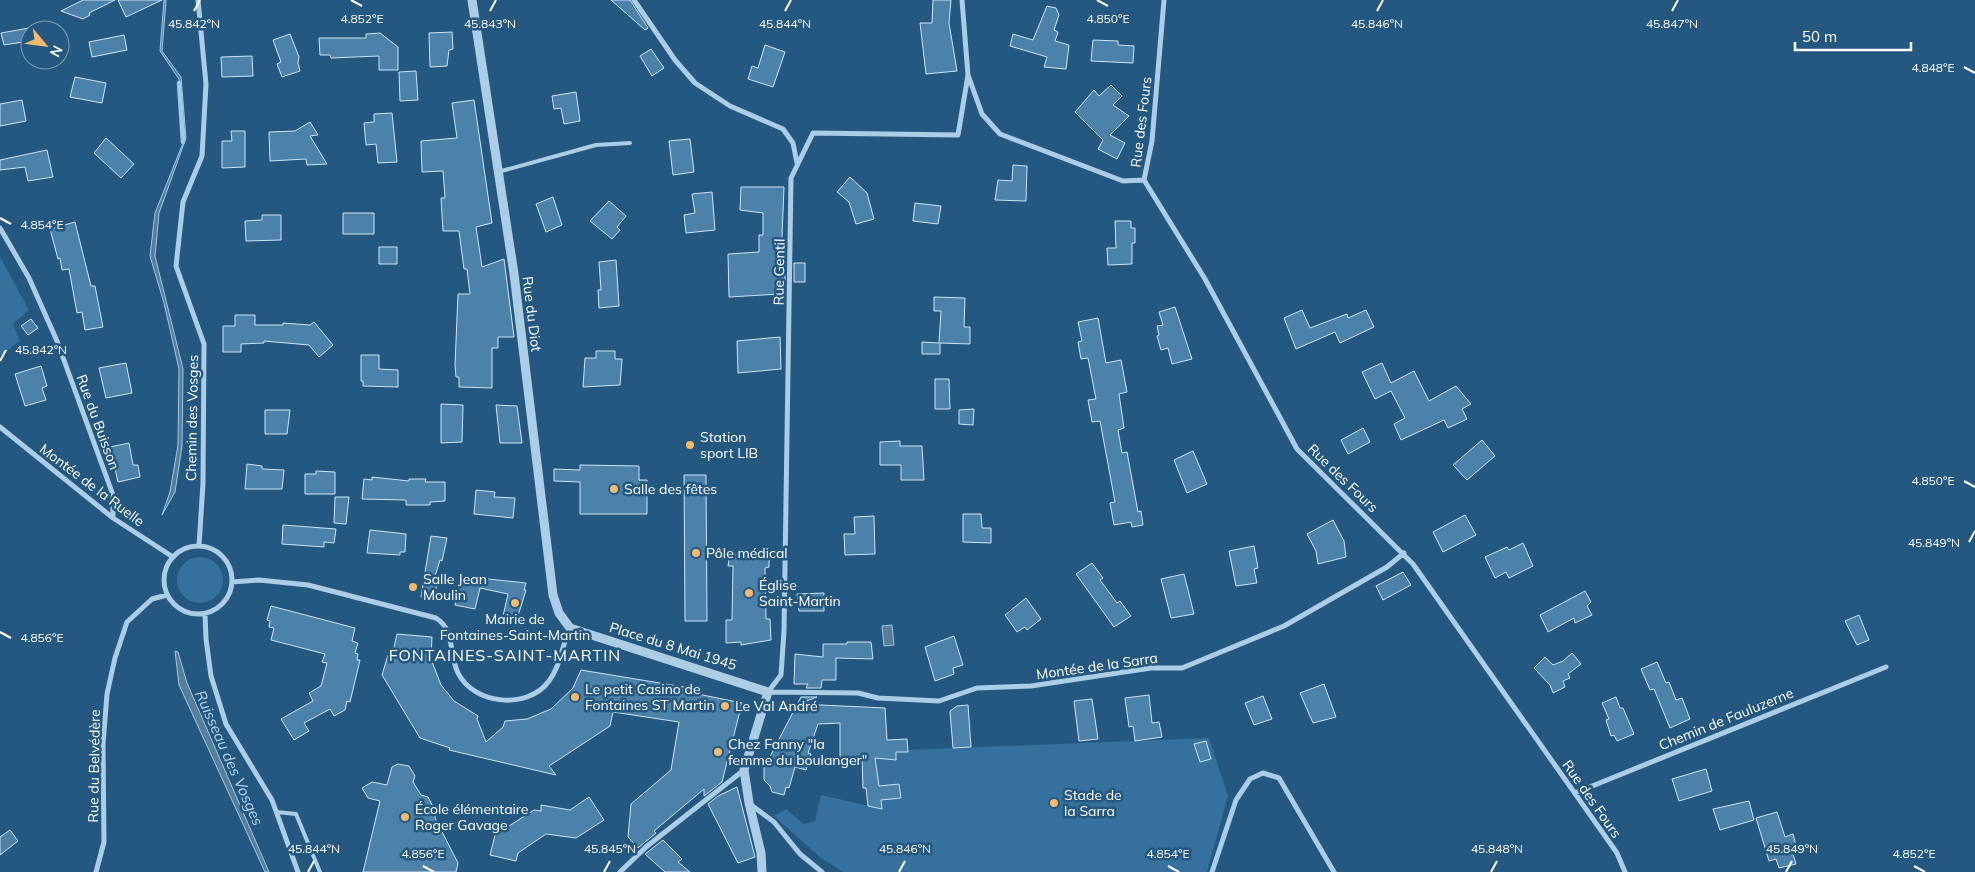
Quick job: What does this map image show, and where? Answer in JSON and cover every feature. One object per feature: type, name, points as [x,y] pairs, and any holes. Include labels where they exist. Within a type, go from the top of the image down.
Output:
[{"type":"street","name":"Chemin des Vosges","points":[[198,0],[206,84],[202,156],[183,202],[176,266],[204,344],[203,483],[199,546]]},
{"type":"street","name":"Rue du Diot","points":[[472,0],[514,274],[553,594],[559,613],[570,628]]},
{"type":"street","points":[[634,0],[675,60],[695,83],[730,106],[783,129],[794,143],[797,163]]},
{"type":"street","name":"Rue Gentil","points":[[768,692],[780,675],[784,631],[791,178],[813,133],[958,134],[968,75],[962,0]]},
{"type":"street","name":"Rue des Fours","points":[[1164,0],[1152,142],[1144,180],[1205,279],[1297,449],[1404,553],[1617,853],[1625,872]]},
{"type":"street","points":[[968,75],[982,114],[1000,134],[1123,181],[1144,180]]},
{"type":"street","name":"Rue du Buisson","points":[[0,228],[29,278],[57,341],[113,494],[113,518]]},
{"type":"street","name":"Montée de la Ruelle","points":[[0,427],[113,518],[173,557]]},
{"type":"street","points":[[199,546],[219,553],[231,571],[232,582],[224,602],[216,610],[205,614],[183,611],[174,604],[167,595],[164,578],[173,557],[180,551],[199,546]]},
{"type":"street","name":"Montée de la Sarra","points":[[768,692],[858,693],[878,698],[939,701],[977,688],[1030,686],[1151,668],[1182,668],[1284,626],[1387,567],[1404,553]]},
{"type":"street","points":[[232,582],[259,580],[308,585],[436,618],[444,624],[450,634],[452,655],[458,674],[469,686],[494,700],[522,699],[538,692],[549,682],[558,666],[570,628]]},
{"type":"street","name":"Rue du Belvédère","points":[[96,872],[104,842],[103,744],[107,694],[115,658],[127,622],[152,599],[167,595]]},
{"type":"street","points":[[205,614],[211,676],[226,724],[272,800],[298,872]]},
{"type":"street","name":"Place du 8 Mai 1945","points":[[570,628],[768,692]]},
{"type":"street","name":"Chemin de Fauluzerne","points":[[1575,793],[1886,667]]},
{"type":"street","points":[[762,872],[761,853],[749,803],[744,770],[768,692]]},
{"type":"street","points":[[620,872],[646,846],[744,770]]},
{"type":"street","points":[[1212,872],[1236,800],[1250,779],[1263,773],[1279,778],[1334,872]]},
{"type":"street","points":[[749,803],[774,822],[800,854],[822,872]]},
{"type":"lane","points":[[498,172],[596,145],[630,143]]},
{"type":"lane","points":[[275,812],[296,814],[320,872]]},
{"type":"shaded area","points":[[164,0],[166,0],[162,51],[181,77],[186,138],[159,213],[155,256],[183,369],[182,446],[175,492],[162,515],[170,492],[178,445],[179,369],[164,303],[150,256],[155,213],[185,138],[179,79],[160,51]]},
{"type":"shaded area","points":[[0,257],[29,310],[13,324],[20,341],[0,356]]},
{"type":"shaded area","points":[[200,557],[213,561],[219,567],[223,580],[219,593],[213,599],[200,603],[187,599],[181,593],[177,580],[181,567],[187,561]]},
{"type":"shaded area","points":[[892,625],[894,645],[884,646],[882,626]]},
{"type":"shaded area","points":[[175,651],[178,652],[187,683],[269,872],[265,872],[179,685]]},
{"type":"shaded area","name":"Stade de la Sarra","points":[[1209,738],[1228,796],[1207,872],[843,872],[821,858],[774,816],[786,809],[804,824],[815,821],[821,795],[882,809],[875,758],[895,759],[896,752]]},
{"type":"building","points":[[83,0],[115,0],[89,13],[90,15],[83,19],[61,11]]},
{"type":"building","points":[[118,0],[162,0],[126,17]]},
{"type":"building","points":[[611,0],[630,0],[648,28],[645,30]]},
{"type":"building","points":[[933,0],[951,0],[949,23],[957,71],[926,74],[920,23],[932,23]]},
{"type":"building","points":[[1047,6],[1056,8],[1059,15],[1054,30],[1058,32],[1055,41],[1069,45],[1066,69],[1044,67],[1047,57],[1010,46],[1013,34],[1033,40]]},
{"type":"building","points":[[20,30],[20,43],[4,45],[1,33]]},
{"type":"building","points":[[452,32],[453,49],[449,50],[447,66],[430,67],[429,33]]},
{"type":"building","points":[[380,33],[398,47],[398,70],[379,70],[379,56],[331,58],[330,55],[320,55],[319,38],[366,38],[366,34]]},
{"type":"building","points":[[290,34],[299,57],[300,71],[282,77],[277,64],[281,62],[273,40]]},
{"type":"building","points":[[124,35],[127,50],[92,57],[89,42]]},
{"type":"building","points":[[1093,40],[1118,41],[1118,45],[1134,46],[1133,63],[1091,61]]},
{"type":"building","points":[[765,45],[785,52],[773,87],[748,79],[752,66],[758,68]]},
{"type":"building","points":[[651,49],[664,68],[652,76],[640,56]]},
{"type":"building","points":[[252,56],[253,76],[222,77],[221,57]]},
{"type":"building","points":[[416,71],[418,100],[400,101],[399,72]]},
{"type":"building","points":[[75,77],[106,83],[102,103],[70,97]]},
{"type":"building","points":[[1111,85],[1122,96],[1113,105],[1129,116],[1110,135],[1125,143],[1117,159],[1098,149],[1103,140],[1075,112],[1094,90],[1099,96]]},
{"type":"building","points":[[576,92],[580,121],[564,124],[561,108],[554,109],[552,96]]},
{"type":"building","points":[[22,100],[26,121],[0,126],[0,104]]},
{"type":"building","points":[[474,100],[492,223],[476,227],[482,267],[504,259],[514,337],[498,337],[498,348],[492,348],[492,388],[459,387],[459,377],[456,377],[455,365],[458,294],[470,294],[467,269],[464,269],[459,231],[443,231],[441,198],[445,198],[443,171],[422,172],[421,141],[457,138],[452,103]]},
{"type":"building","points":[[392,113],[397,162],[378,163],[376,144],[366,145],[364,123],[374,122],[374,114]]},
{"type":"building","points":[[310,122],[318,135],[310,136],[327,164],[307,165],[306,159],[270,161],[269,132],[295,131]]},
{"type":"building","points":[[231,131],[245,131],[245,167],[222,168],[222,141],[232,141]]},
{"type":"building","points":[[106,138],[134,164],[121,178],[94,153]]},
{"type":"building","points":[[690,139],[694,172],[673,175],[669,141]]},
{"type":"building","points":[[47,150],[53,177],[28,181],[25,167],[0,170],[0,160]]},
{"type":"building","points":[[1013,165],[1027,166],[1026,201],[995,200],[998,180],[1012,181]]},
{"type":"building","points":[[850,177],[867,193],[874,219],[856,224],[849,202],[837,192]]},
{"type":"building","points":[[741,187],[784,187],[781,262],[785,262],[785,282],[780,282],[780,294],[729,297],[728,254],[759,252],[759,235],[763,235],[763,213],[740,210]]},
{"type":"building","points":[[712,192],[715,230],[686,233],[684,215],[695,213],[692,194]]},
{"type":"building","points":[[553,197],[562,225],[546,232],[536,204]]},
{"type":"building","points":[[609,201],[626,216],[617,227],[620,230],[612,239],[590,221]]},
{"type":"building","points":[[915,203],[941,206],[938,224],[913,221]]},
{"type":"building","points":[[343,213],[374,213],[374,234],[343,234]]},
{"type":"building","points":[[262,215],[281,215],[281,240],[246,241],[245,221],[262,220]]},
{"type":"building","points":[[1115,221],[1131,221],[1131,228],[1135,228],[1135,243],[1132,243],[1132,264],[1108,265],[1107,248],[1116,248]]},
{"type":"building","points":[[75,222],[91,286],[95,286],[103,327],[85,330],[82,312],[77,313],[69,269],[62,270],[50,229]]},
{"type":"building","points":[[379,247],[397,247],[397,264],[379,264]]},
{"type":"building","points":[[616,260],[619,306],[599,308],[598,290],[601,290],[599,262]]},
{"type":"building","points":[[794,263],[805,263],[805,282],[794,282]]},
{"type":"building","points":[[934,297],[965,298],[964,327],[970,327],[970,344],[940,343],[940,354],[922,354],[922,342],[939,343],[941,311],[934,311]]},
{"type":"building","points":[[1175,307],[1192,359],[1172,364],[1168,348],[1161,350],[1157,336],[1159,335],[1157,326],[1163,325],[1159,312]]},
{"type":"building","points":[[1302,310],[1310,328],[1347,314],[1348,318],[1366,310],[1374,327],[1340,343],[1335,332],[1296,349],[1284,318]]},
{"type":"building","points":[[235,315],[255,315],[255,325],[283,325],[283,323],[310,325],[314,322],[333,345],[319,357],[309,345],[264,341],[264,343],[241,344],[241,352],[223,352],[223,326],[235,326]]},
{"type":"building","points":[[1098,318],[1106,363],[1121,360],[1127,392],[1119,394],[1124,428],[1118,430],[1122,453],[1127,452],[1138,512],[1141,511],[1143,525],[1132,527],[1131,522],[1114,525],[1110,503],[1115,502],[1100,421],[1092,422],[1088,400],[1096,399],[1088,358],[1081,359],[1078,342],[1082,341],[1078,322]]},
{"type":"building","points":[[31,319],[38,328],[28,335],[21,326]]},
{"type":"building","points":[[780,337],[781,369],[738,373],[737,341]]},
{"type":"building","points":[[596,351],[615,351],[615,359],[622,359],[620,385],[583,387],[585,358],[596,358]]},
{"type":"building","points":[[361,355],[379,355],[379,369],[398,370],[398,387],[363,386],[363,381],[361,381]]},
{"type":"building","points":[[126,363],[132,393],[106,398],[99,368]]},
{"type":"building","points":[[1382,363],[1391,383],[1414,371],[1429,401],[1456,386],[1471,404],[1462,409],[1467,419],[1448,428],[1444,420],[1401,440],[1394,424],[1405,418],[1391,391],[1375,399],[1362,372]]},
{"type":"building","points":[[41,366],[47,386],[42,388],[46,400],[25,406],[15,374]]},
{"type":"building","points":[[935,379],[949,379],[950,409],[935,409]]},
{"type":"building","points":[[441,404],[463,405],[462,442],[441,443]]},
{"type":"building","points":[[496,405],[517,406],[522,443],[500,443]]},
{"type":"building","points":[[974,409],[973,425],[959,424],[959,410]]},
{"type":"building","points":[[265,410],[290,410],[287,434],[265,434]]},
{"type":"building","points":[[1363,428],[1370,442],[1348,454],[1341,440]]},
{"type":"building","points":[[1482,440],[1495,456],[1467,480],[1453,465]]},
{"type":"building","points":[[900,441],[900,446],[922,446],[924,480],[901,480],[901,465],[880,465],[880,442]]},
{"type":"building","points":[[129,443],[133,465],[138,465],[140,477],[118,482],[110,447]]},
{"type":"building","points":[[1193,451],[1207,484],[1187,493],[1174,460]]},
{"type":"building","points":[[247,464],[262,466],[262,469],[284,470],[282,489],[245,489]]},
{"type":"building","name":"Salle des fêtes","points":[[580,465],[639,466],[639,480],[647,480],[647,514],[580,514],[580,482],[554,481],[554,469],[580,470]]},
{"type":"building","points":[[316,471],[335,472],[335,494],[305,494],[305,474],[316,474]]},
{"type":"building","name":"Pôle médical","points":[[684,475],[706,475],[707,621],[685,621]]},
{"type":"building","points":[[372,477],[409,481],[409,479],[426,479],[425,482],[445,482],[445,501],[430,502],[430,505],[406,505],[406,500],[362,499],[364,479],[372,480]]},
{"type":"building","points":[[476,490],[495,492],[494,497],[515,498],[513,518],[474,514]]},
{"type":"building","points":[[335,497],[349,497],[346,524],[334,523]]},
{"type":"building","points":[[963,514],[981,514],[982,528],[991,528],[991,543],[963,542]]},
{"type":"building","points":[[1465,515],[1476,535],[1443,552],[1433,532]]},
{"type":"building","points":[[874,516],[875,554],[845,555],[844,534],[855,534],[854,517]]},
{"type":"building","points":[[1333,520],[1344,541],[1346,557],[1318,564],[1316,551],[1307,534]]},
{"type":"building","points":[[283,525],[336,529],[334,543],[324,542],[324,547],[282,544]]},
{"type":"building","points":[[370,530],[406,534],[405,552],[400,552],[400,555],[367,553]]},
{"type":"building","points":[[431,536],[447,538],[442,561],[440,560],[433,583],[437,584],[433,600],[421,597]]},
{"type":"building","points":[[1523,543],[1533,566],[1509,578],[1506,572],[1495,578],[1485,557],[1507,547],[1509,550]]},
{"type":"building","points":[[1254,546],[1258,568],[1254,569],[1257,583],[1236,586],[1229,551]]},
{"type":"building","name":"Église Saint-Martin","points":[[730,554],[769,556],[769,567],[765,568],[766,619],[770,619],[771,640],[741,645],[741,642],[726,643],[726,620],[732,620],[733,566],[728,566]]},
{"type":"building","points":[[1092,563],[1103,578],[1100,580],[1117,603],[1120,601],[1131,616],[1114,627],[1076,574]]},
{"type":"building","points":[[1403,572],[1411,585],[1383,600],[1376,586]]},
{"type":"building","points":[[1184,574],[1194,614],[1171,618],[1161,579]]},
{"type":"building","points":[[460,576],[526,583],[524,590],[526,590],[517,619],[503,616],[508,594],[480,588],[475,609],[455,605]]},
{"type":"building","points":[[1585,591],[1591,602],[1587,606],[1592,615],[1575,623],[1574,618],[1548,632],[1540,615]]},
{"type":"building","points":[[824,593],[824,611],[799,611],[797,594]]},
{"type":"building","points":[[1026,598],[1041,619],[1027,630],[1025,627],[1017,632],[1005,615]]},
{"type":"building","points":[[271,606],[355,628],[352,641],[358,643],[355,653],[358,654],[357,660],[360,660],[350,702],[347,701],[345,710],[334,716],[330,709],[304,723],[309,731],[294,740],[281,719],[313,701],[309,693],[321,686],[327,663],[322,662],[325,654],[271,640],[274,628],[269,627],[270,621],[267,620]]},
{"type":"building","points":[[1859,615],[1869,640],[1857,645],[1845,621]]},
{"type":"building","points":[[397,634],[432,637],[431,659],[441,685],[454,701],[478,716],[477,719],[486,742],[503,727],[505,721],[527,719],[551,709],[573,688],[581,670],[684,687],[683,691],[742,703],[722,782],[704,796],[704,789],[654,831],[656,833],[638,848],[628,837],[631,804],[671,770],[679,722],[613,712],[610,726],[549,766],[556,775],[449,750],[450,748],[420,738],[382,675],[388,655],[392,656]]},
{"type":"building","points":[[954,636],[963,665],[953,668],[954,674],[935,681],[925,647]]},
{"type":"building","points":[[847,642],[871,642],[873,659],[836,658],[836,680],[822,680],[821,688],[806,688],[808,684],[794,684],[795,654],[823,657],[823,644],[847,644]]},
{"type":"building","points":[[1572,653],[1581,664],[1568,674],[1570,678],[1563,681],[1565,687],[1553,693],[1550,685],[1534,668],[1545,657],[1553,665],[1563,661]]},
{"type":"building","points":[[1657,662],[1666,683],[1669,682],[1676,700],[1682,698],[1690,719],[1670,728],[1654,689],[1650,690],[1641,669]]},
{"type":"building","points":[[1324,684],[1336,717],[1313,723],[1300,693]]},
{"type":"building","points":[[1149,695],[1152,723],[1159,722],[1162,737],[1135,741],[1133,726],[1129,727],[1125,698]]},
{"type":"building","points":[[1263,696],[1272,719],[1254,725],[1245,703]]},
{"type":"building","points":[[801,697],[817,697],[799,704],[885,708],[887,740],[907,739],[908,752],[896,752],[896,760],[875,758],[879,786],[899,784],[901,798],[881,800],[882,809],[868,806],[866,788],[863,788],[862,758],[840,758],[840,723],[818,724],[808,753],[811,754],[806,770],[795,767],[789,788],[786,787],[784,795],[772,792],[770,786],[764,780],[764,768]]},
{"type":"building","points":[[1616,697],[1634,734],[1617,741],[1614,735],[1611,736],[1606,720],[1609,719],[1602,703]]},
{"type":"building","points":[[1092,699],[1098,739],[1079,741],[1074,701]]},
{"type":"building","points":[[968,705],[971,747],[953,748],[950,711],[957,706]]},
{"type":"building","points":[[1206,741],[1211,759],[1200,762],[1194,744]]},
{"type":"building","points":[[398,764],[409,766],[415,776],[413,782],[421,795],[428,797],[436,812],[435,818],[458,863],[456,872],[363,872],[380,801],[368,798],[362,788],[372,782],[387,785],[392,767]]},
{"type":"building","points":[[1706,769],[1712,791],[1679,801],[1672,779]]},
{"type":"building","points":[[737,787],[755,857],[738,863],[708,804],[718,796]]},
{"type":"building","points":[[589,797],[604,820],[576,838],[546,834],[518,853],[516,861],[490,855],[495,835],[534,810],[541,811],[541,805],[570,810]]},
{"type":"building","points":[[1749,801],[1754,820],[1720,830],[1713,809]]},
{"type":"building","points":[[1777,812],[1785,837],[1793,834],[1798,853],[1793,854],[1796,864],[1779,868],[1776,859],[1769,861],[1756,818]]},
{"type":"building","points":[[10,830],[18,841],[0,855],[0,837]]},
{"type":"building","points":[[663,840],[682,859],[678,862],[690,872],[665,872],[645,854]]},
{"type":"waterway","name":"Ruisseau des Vosges","points":[[179,83],[183,142]]},
{"type":"place","name":"Station sport LIB","points":[[690,445]]},
{"type":"place","name":"Salle des fêtes","points":[[614,489]]},
{"type":"place","name":"Pôle médical","points":[[696,553]]},
{"type":"place","name":"Salle Jean Moulin","points":[[413,587]]},
{"type":"place","name":"Église Saint-Martin","points":[[749,593]]},
{"type":"place","name":"Mairie de Fontaines-Saint-Martin","points":[[515,603]]},
{"type":"place","name":"Le petit Casino de Fontaines ST Martin","points":[[575,697]]},
{"type":"place","name":"Le Val André","points":[[725,706]]},
{"type":"place","name":"Chez Fanny \"la femme du boulanger\"","points":[[718,752]]},
{"type":"place","name":"Stade de la Sarra","points":[[1054,803]]},
{"type":"place","name":"École élémentaire Roger Gavage","points":[[405,817]]},
{"type":"district","name":"FONTAINES-SAINT-MARTIN","points":[[505,655]]}]
